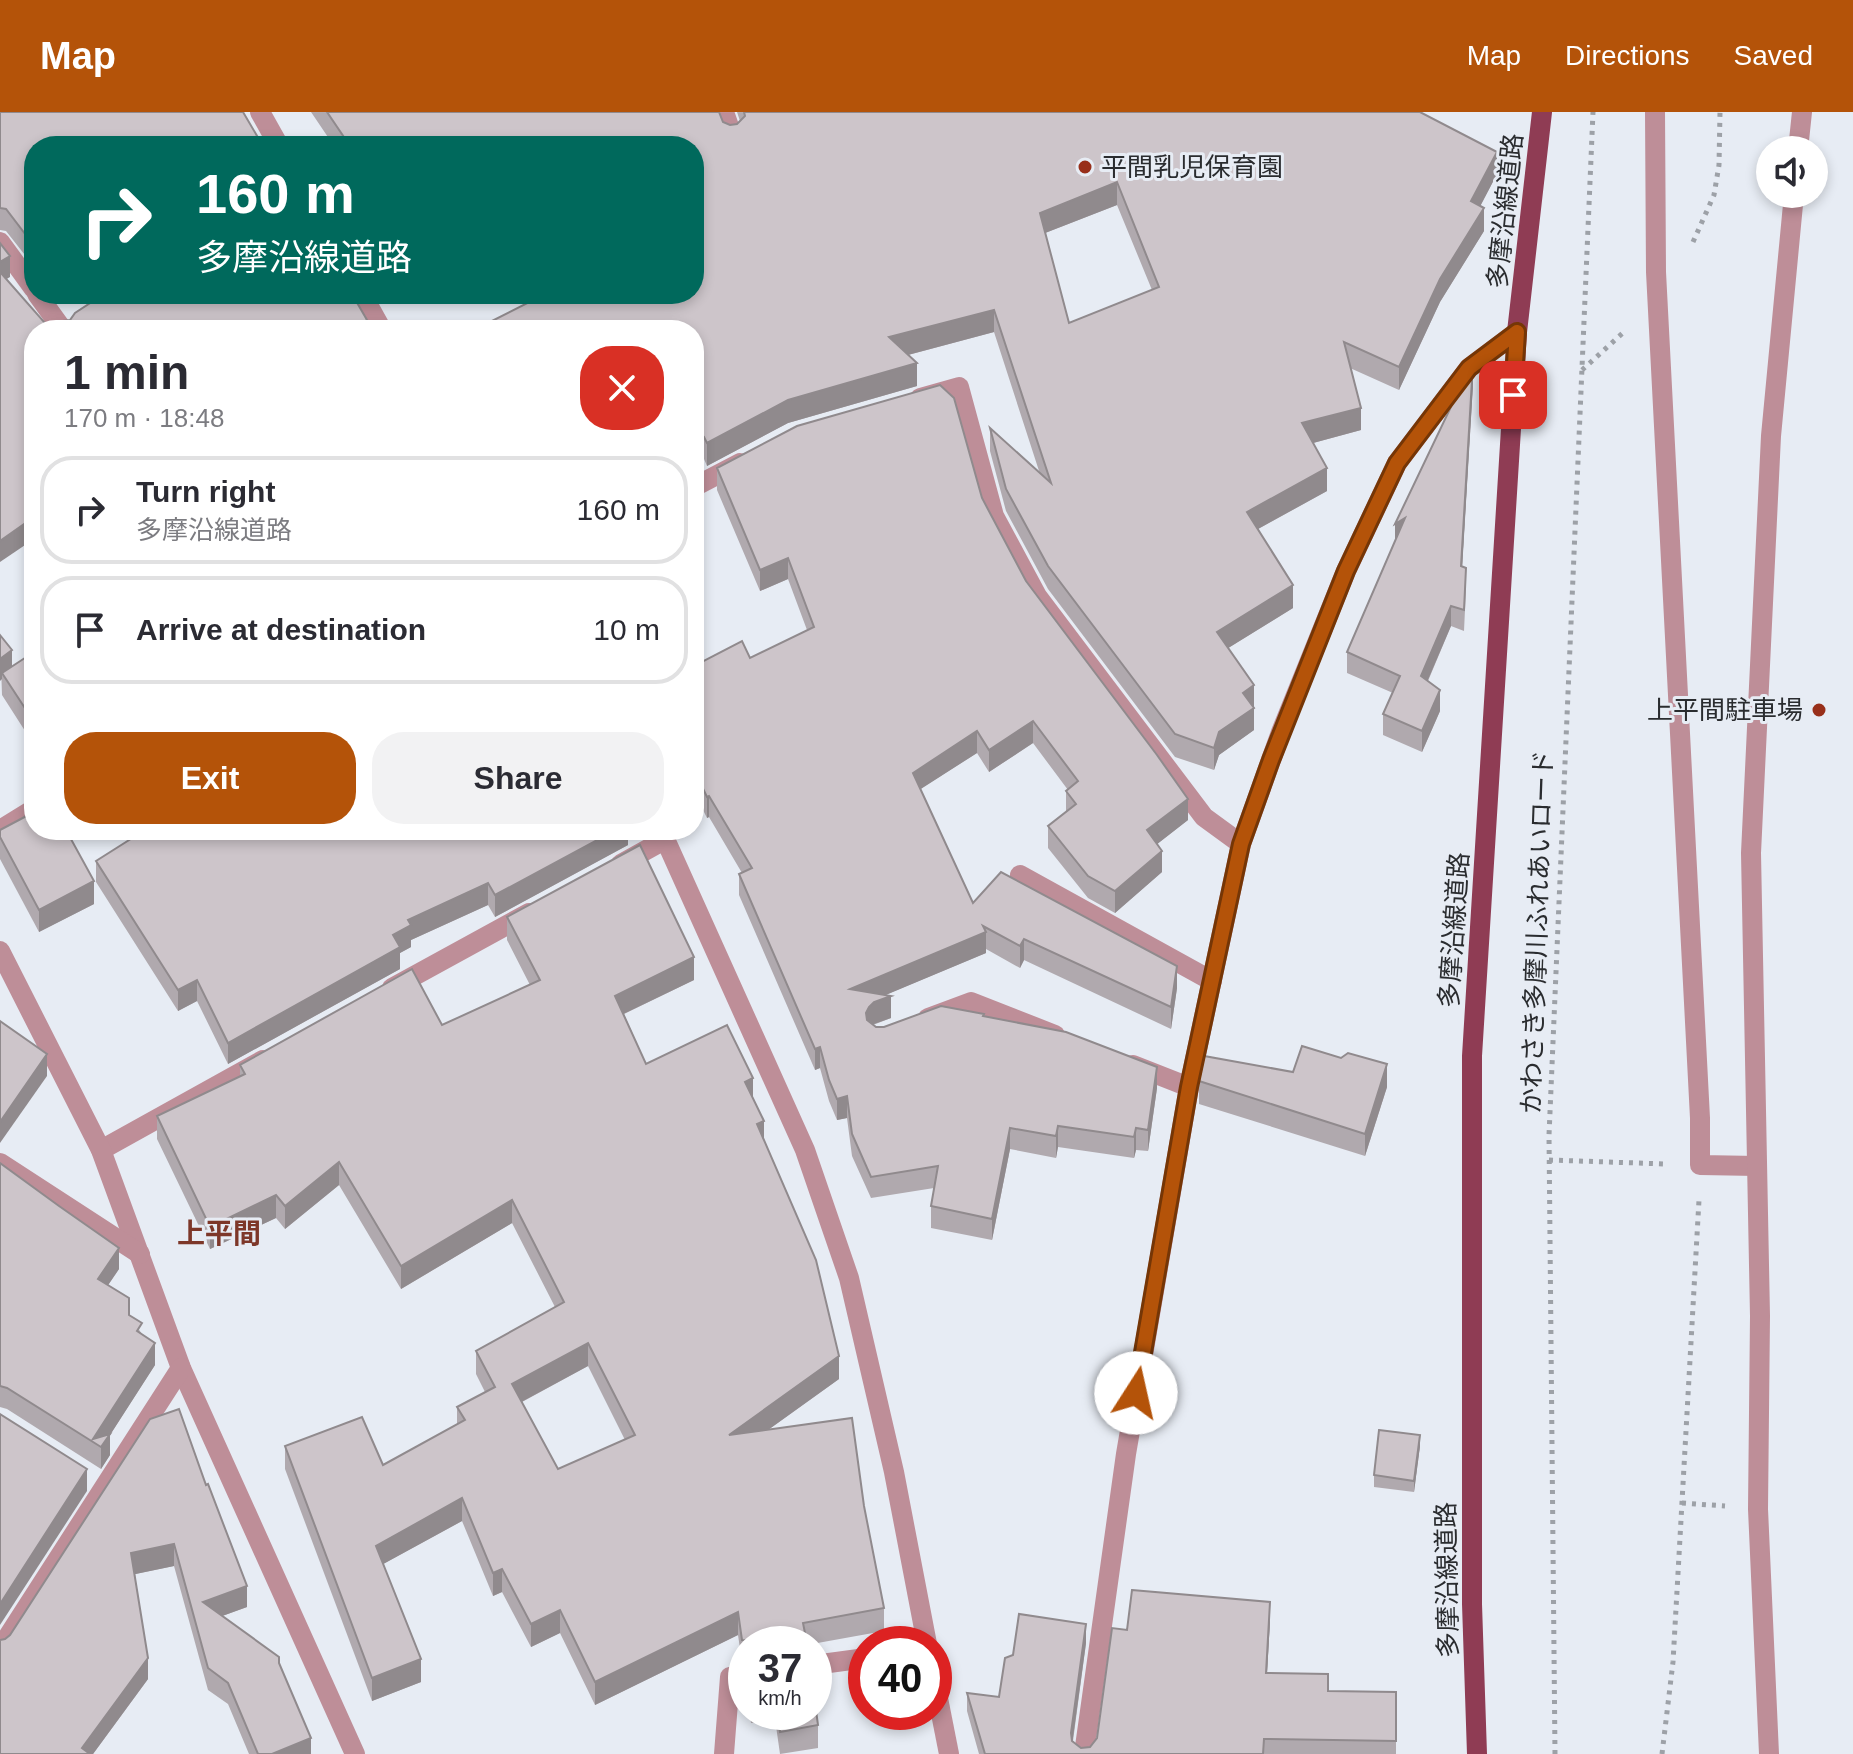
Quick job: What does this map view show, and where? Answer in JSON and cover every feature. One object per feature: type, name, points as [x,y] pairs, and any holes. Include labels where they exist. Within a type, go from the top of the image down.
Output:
[{"type":"main road","name":"多摩沿線道路","points":[[1477,1754],[1472,1604],[1472,1056],[1517,332],[1542,112]]},
{"type":"street","points":[[260,112],[273,136]]},
{"type":"street","points":[[724,112],[732,135]]},
{"type":"street","points":[[1655,112],[1656,272],[1700,1165],[1757,1166]]},
{"type":"street","points":[[1799,136],[1802,112]]},
{"type":"street","points":[[1769,1754],[1758,1509],[1760,1316],[1751,853],[1771,436],[1793,208]]},
{"type":"street","points":[[0,242],[24,275]]},
{"type":"street","points":[[1084,1754],[1126,1454],[1189,1087],[1241,844],[1281,732],[1340,585],[1397,463],[1469,368],[1517,332]]},
{"type":"street","points":[[899,405],[959,387],[994,516],[1037,596],[1204,817],[1241,844]]},
{"type":"street","points":[[704,482],[750,457]]},
{"type":"street","points":[[0,830],[24,815]]},
{"type":"street","points":[[598,876],[655,840]]},
{"type":"street","points":[[667,840],[805,1150],[849,1278],[894,1472],[924,1626]]},
{"type":"street","points":[[1020,875],[1212,981]]},
{"type":"street","points":[[377,996],[543,906]]},
{"type":"street","points":[[0,951],[101,1150],[181,1368],[355,1754]]},
{"type":"street","points":[[905,1026],[971,1002],[1072,1042]]},
{"type":"street","points":[[101,1150],[281,1050]]},
{"type":"street","points":[[1116,1059],[1189,1087]]},
{"type":"street","points":[[0,1163],[140,1254]]},
{"type":"street","points":[[0,1649],[98,1483],[181,1368]]},
{"type":"street","points":[[724,1754],[728,1703]]},
{"type":"street","points":[[944,1730],[949,1754]]},
{"type":"path","name":"かわさき多摩川ふれあいロード","points":[[1555,1754],[1549,1160],[1593,112]]},
{"type":"path","points":[[1656,272],[1687,254],[1714,195],[1719,165],[1720,112]]},
{"type":"path","points":[[1581,370],[1658,300]]},
{"type":"path","points":[[1549,1160],[1700,1165],[1673,1662],[1662,1754]]},
{"type":"building","points":[[0,112],[243,112],[257,136],[24,136],[24,233],[6,209],[0,208]]},
{"type":"building","points":[[327,112],[719,112],[723,122],[730,125],[737,124],[745,116],[744,112],[1420,112],[1497,152],[1471,201],[1484,208],[1440,279],[1399,367],[1344,342],[1361,408],[1302,423],[1327,468],[1247,512],[1293,585],[1217,632],[1254,685],[1243,693],[1254,708],[1219,732],[1214,748],[1175,734],[1048,566],[1006,489],[990,428],[1051,483],[994,310],[889,337],[917,363],[788,400],[707,443],[704,437],[704,320],[494,320],[525,304],[704,304],[704,136],[343,136]],"holes":[[[1117,182],[1159,287],[1069,323],[1040,213]]]},
{"type":"building","points":[[0,243],[10,256],[0,262]]},
{"type":"building","points":[[0,272],[24,299],[24,304],[28,304],[42,320],[24,320],[24,524],[0,541]]},
{"type":"building","points":[[89,304],[358,304],[367,320],[70,320]]},
{"type":"building","points":[[1473,363],[1461,566],[1466,568],[1464,610],[1451,606],[1421,676],[1440,690],[1422,731],[1383,714],[1400,676],[1347,652],[1405,518],[1395,524]]},
{"type":"building","points":[[940,385],[954,398],[982,498],[1026,581],[1188,799],[1147,830],[1162,851],[1115,891],[1088,876],[1048,826],[1076,804],[1066,791],[1078,781],[1033,721],[989,750],[977,731],[913,773],[973,903],[1001,872],[1177,966],[1171,1007],[1024,939],[1020,946],[983,926],[986,932],[850,989],[891,996],[874,1002],[866,1013],[867,1020],[876,1027],[884,1027],[941,1006],[1066,1032],[1157,1067],[1148,1130],[1136,1128],[1134,1137],[1058,1126],[1056,1136],[1010,1128],[992,1219],[931,1206],[938,1166],[871,1177],[852,1134],[847,1096],[837,1099],[820,1047],[815,1049],[739,874],[752,868],[704,791],[704,661],[742,641],[750,658],[814,627],[788,558],[760,570],[717,468],[797,426]]},
{"type":"building","points":[[0,635],[12,650],[0,659]]},
{"type":"building","points":[[24,659],[24,707],[2,673]]},
{"type":"building","points":[[24,817],[24,840],[71,840],[94,881],[39,910],[0,837],[0,830]]},
{"type":"building","points":[[129,840],[597,840],[495,895],[488,883],[408,920],[411,925],[393,935],[400,947],[228,1043],[197,980],[178,990],[96,861]]},
{"type":"building","points":[[640,845],[694,957],[615,996],[646,1064],[727,1025],[753,1078],[745,1082],[764,1121],[757,1124],[816,1260],[839,1356],[729,1435],[852,1418],[864,1506],[884,1608],[803,1623],[804,1626],[740,1626],[738,1612],[595,1682],[560,1610],[531,1624],[502,1569],[493,1573],[462,1498],[376,1546],[421,1659],[372,1678],[285,1446],[362,1417],[383,1465],[465,1420],[457,1407],[495,1387],[476,1351],[564,1302],[512,1200],[401,1266],[339,1162],[285,1206],[276,1195],[210,1227],[157,1116],[245,1074],[240,1065],[412,969],[442,1025],[540,980],[507,917]],"holes":[[[588,1343],[635,1435],[558,1469],[512,1384]]]},
{"type":"building","points":[[0,1021],[47,1054],[0,1122]]},
{"type":"building","points":[[1302,1046],[1341,1058],[1348,1053],[1387,1064],[1365,1134],[1199,1081],[1204,1056],[1293,1072]]},
{"type":"building","points":[[0,1163],[119,1248],[98,1279],[129,1298],[129,1315],[142,1323],[137,1331],[155,1343],[93,1439],[110,1434],[101,1447],[0,1386]]},
{"type":"building","points":[[179,1409],[247,1586],[203,1602],[279,1657],[311,1738],[272,1754],[258,1754],[228,1683],[208,1668],[174,1544],[131,1553],[148,1658],[82,1748],[90,1754],[0,1754],[0,1640],[10,1635],[150,1419]]},
{"type":"building","points":[[0,1414],[87,1469],[0,1604]]},
{"type":"building","points":[[1379,1430],[1420,1435],[1414,1481],[1374,1475]]},
{"type":"building","points":[[1132,1590],[1270,1602],[1266,1673],[1328,1674],[1328,1691],[1396,1692],[1396,1741],[1264,1739],[1263,1754],[985,1754],[967,1693],[999,1697],[1005,1658],[1013,1655],[1019,1614],[1086,1624],[1071,1733],[1072,1741],[1081,1748],[1090,1747],[1097,1738],[1112,1628],[1127,1630]]},
{"type":"place","name":"平間乳児保育園","points":[[1085,167]]},
{"type":"place","name":"上平間駐車場","points":[[1819,710]]},
{"type":"district","name":"上平間","points":[[219,1233]]},
{"type":"route","points":[[1136,1393],[1189,1087],[1241,844],[1281,732],[1346,571],[1397,463],[1469,368],[1517,332],[1513,395]]}]
